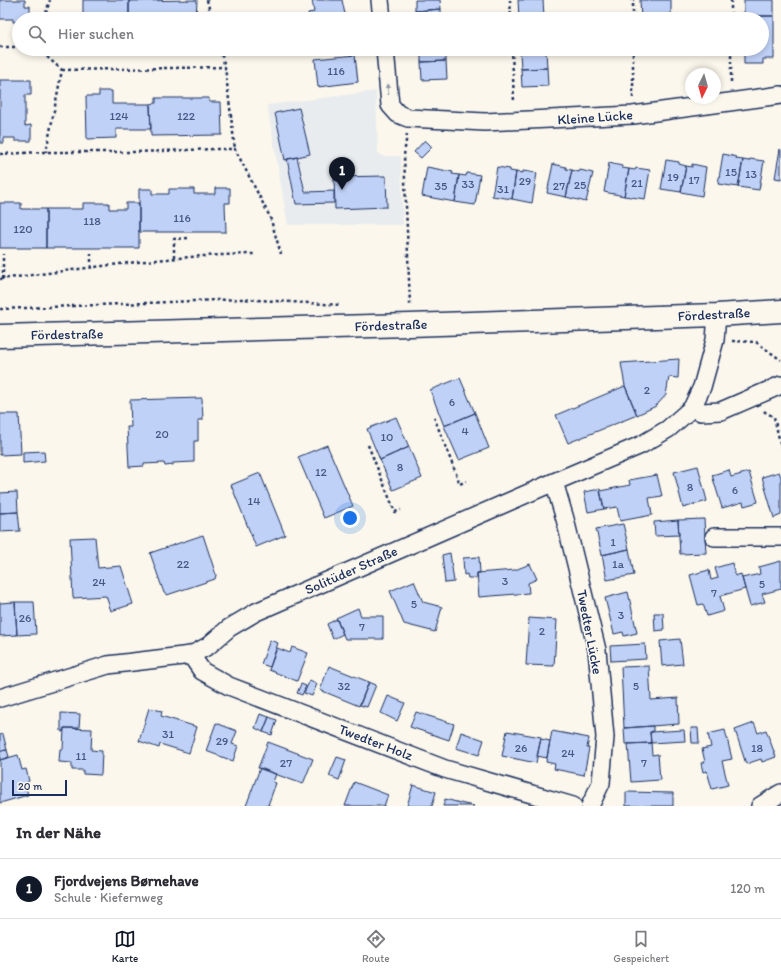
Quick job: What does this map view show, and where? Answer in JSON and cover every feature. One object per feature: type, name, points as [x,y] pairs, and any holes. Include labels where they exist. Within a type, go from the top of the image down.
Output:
[{"type":"main road","name":"Fördestraße","points":[[0,336],[410,325],[717,315],[781,311]]},
{"type":"street","points":[[380,0],[381,12]]},
{"type":"street","points":[[386,56],[390,105],[398,114],[408,118]]},
{"type":"street","name":"Kleine Lücke","points":[[408,118],[485,122],[633,115],[781,95]]},
{"type":"street","name":"Solitüder Straße","points":[[0,698],[108,665],[191,655],[208,646],[229,628],[256,612],[554,482],[641,446],[668,429],[692,408],[702,387],[715,340],[717,315]]},
{"type":"street","points":[[692,408],[701,412],[721,411],[781,385]]},
{"type":"street","name":"Twedter Lücke","points":[[554,482],[565,519],[597,650],[605,737],[601,783],[590,806]]},
{"type":"street","points":[[714,537],[781,537]]},
{"type":"street","name":"Twedter Holz","points":[[191,655],[202,671],[229,686],[445,769],[573,806]]},
{"type":"street","points":[[760,806],[781,793]]},
{"type":"path","points":[[46,12],[50,0]]},
{"type":"path","points":[[207,0],[210,12]]},
{"type":"path","points":[[510,0],[511,12]]},
{"type":"path","points":[[633,0],[633,12]]},
{"type":"path","points":[[731,0],[731,12]]},
{"type":"path","points":[[0,47],[12,47]]},
{"type":"path","points":[[46,56],[62,70],[225,67]]},
{"type":"path","points":[[222,56],[225,67],[235,150],[270,217],[281,254]]},
{"type":"path","points":[[512,56],[514,104]]},
{"type":"path","points":[[633,56],[633,115]]},
{"type":"path","points":[[731,56],[732,102]]},
{"type":"path","points":[[46,152],[62,70]]},
{"type":"path","points":[[408,118],[404,155],[410,325]]},
{"type":"path","points":[[0,154],[46,152],[137,152],[214,149],[235,150]]},
{"type":"path","points":[[174,258],[174,238],[189,238]]},
{"type":"path","points":[[91,252],[91,268]]},
{"type":"path","points":[[3,254],[1,279],[174,258],[255,254]]},
{"type":"path","points":[[0,309],[242,299],[345,305]]},
{"type":"path","points":[[715,340],[756,342],[781,360]]},
{"type":"path","points":[[758,396],[765,412],[774,417],[781,447]]},
{"type":"path","points":[[434,417],[460,484],[466,481]]},
{"type":"path","points":[[368,445],[395,512],[401,510]]},
{"type":"shaded area","points":[[376,91],[378,152],[382,156],[401,156],[403,225],[288,225],[267,105]]},
{"type":"building","points":[[0,0],[25,0],[25,6],[30,6],[30,12],[12,12],[12,19],[0,19]]},
{"type":"building","points":[[83,0],[129,0],[129,12],[83,12]]},
{"type":"building","points":[[197,0],[196,12],[129,12],[129,1]]},
{"type":"building","points":[[312,0],[342,0],[345,12],[314,12]]},
{"type":"building","points":[[415,0],[440,0],[441,9],[415,11]]},
{"type":"building","points":[[518,0],[543,0],[544,12],[519,12]]},
{"type":"building","points":[[640,0],[671,0],[671,12],[641,12]]},
{"type":"building","points":[[744,0],[774,0],[774,16],[769,16],[769,12],[744,12]]},
{"type":"building","points":[[441,9],[441,12],[415,11]]},
{"type":"building","points":[[769,16],[774,16],[774,59],[763,59],[763,64],[744,64],[744,56],[769,56]]},
{"type":"building","points":[[355,56],[358,82],[318,87],[315,59]]},
{"type":"building","points":[[421,56],[446,56],[446,61],[421,62]]},
{"type":"building","points":[[520,56],[546,56],[547,68],[521,69]]},
{"type":"building","points":[[446,61],[447,79],[422,80],[421,62]]},
{"type":"building","points":[[547,68],[548,86],[522,87],[521,69]]},
{"type":"building","points":[[0,80],[31,80],[31,95],[25,95],[25,126],[31,125],[31,141],[15,141],[15,138],[4,138],[4,143],[0,143]]},
{"type":"building","points":[[99,91],[112,91],[112,104],[150,104],[151,129],[116,129],[116,138],[87,139],[86,96],[99,96]]},
{"type":"building","points":[[156,98],[209,98],[209,102],[221,102],[222,135],[151,136],[150,104],[156,103]]},
{"type":"building","points":[[299,108],[310,154],[285,160],[275,113]]},
{"type":"building","points":[[425,140],[432,147],[421,158],[414,152]]},
{"type":"building","points":[[780,149],[781,150],[781,179],[775,178]]},
{"type":"building","points":[[723,154],[743,160],[738,187],[718,184]]},
{"type":"building","points":[[297,157],[305,192],[334,191],[334,203],[296,204],[287,159]]},
{"type":"building","points":[[750,159],[764,161],[759,190],[738,187],[743,160],[749,161]]},
{"type":"building","points":[[666,160],[679,162],[679,164],[686,166],[681,192],[661,189]]},
{"type":"building","points":[[609,163],[629,169],[624,196],[604,192]]},
{"type":"building","points":[[553,164],[572,170],[566,197],[547,193]]},
{"type":"building","points":[[692,164],[706,167],[702,196],[681,192],[686,166],[692,167]]},
{"type":"building","points":[[427,167],[453,172],[452,174],[459,175],[455,202],[422,196]]},
{"type":"building","points":[[497,167],[510,169],[510,171],[516,172],[512,199],[492,196]]},
{"type":"building","points":[[636,168],[650,170],[645,199],[624,196],[629,169],[635,170]]},
{"type":"building","points":[[572,170],[593,173],[586,202],[566,197]]},
{"type":"building","points":[[523,171],[537,173],[532,203],[512,199],[516,172],[523,173]]},
{"type":"building","points":[[467,173],[480,175],[475,205],[455,202],[459,175],[466,176]]},
{"type":"building","points":[[386,176],[387,207],[335,209],[334,177]]},
{"type":"building","points":[[215,188],[230,188],[230,203],[225,203],[226,232],[139,232],[139,189],[152,189],[152,194],[169,194],[169,189],[194,189],[194,194],[215,194]]},
{"type":"building","points":[[0,203],[21,203],[21,209],[46,209],[46,248],[0,248]]},
{"type":"building","points":[[83,203],[109,203],[109,209],[126,209],[126,203],[139,203],[139,248],[46,248],[46,209],[83,209]]},
{"type":"building","points":[[679,359],[678,378],[669,377],[666,395],[656,406],[637,415],[625,386],[621,363]]},
{"type":"building","points":[[460,378],[475,413],[444,426],[430,390]]},
{"type":"building","points":[[625,386],[637,415],[568,443],[556,415]]},
{"type":"building","points":[[202,398],[203,420],[198,420],[198,441],[194,441],[194,462],[173,463],[173,465],[165,466],[164,463],[144,464],[144,466],[129,467],[127,427],[131,427],[130,400]]},
{"type":"building","points":[[475,413],[489,448],[459,460],[444,426]]},
{"type":"building","points":[[0,414],[19,414],[21,454],[0,455]]},
{"type":"building","points":[[396,417],[409,447],[380,460],[367,429]]},
{"type":"building","points":[[327,445],[353,506],[324,518],[298,457]]},
{"type":"building","points":[[409,447],[422,478],[393,490],[380,460]]},
{"type":"building","points":[[44,451],[45,461],[23,463],[23,452]]},
{"type":"building","points":[[698,466],[707,501],[683,508],[674,472]]},
{"type":"building","points":[[729,470],[731,477],[749,472],[758,502],[744,506],[743,502],[722,508],[712,475]]},
{"type":"building","points":[[779,472],[781,477],[781,515],[774,518],[762,477]]},
{"type":"building","points":[[260,473],[285,535],[256,547],[231,485]]},
{"type":"building","points":[[657,475],[662,496],[649,498],[652,515],[620,521],[617,507],[604,509],[600,491],[630,485],[629,480]]},
{"type":"building","points":[[600,489],[604,509],[588,512],[584,492]]},
{"type":"building","points":[[17,492],[18,512],[0,513],[0,493]]},
{"type":"building","points":[[18,512],[20,531],[0,532],[0,513]]},
{"type":"building","points":[[704,519],[706,553],[680,554],[678,520]]},
{"type":"building","points":[[678,520],[679,535],[655,536],[654,522]]},
{"type":"building","points":[[623,524],[629,549],[602,555],[596,529]]},
{"type":"building","points":[[203,535],[216,575],[215,579],[167,595],[164,593],[150,553]]},
{"type":"building","points":[[95,537],[98,568],[121,566],[133,604],[111,611],[106,596],[73,598],[70,538]]},
{"type":"building","points":[[629,549],[634,575],[607,580],[602,555]]},
{"type":"building","points":[[450,553],[454,582],[445,583],[442,555]]},
{"type":"building","points":[[479,557],[480,573],[477,573],[477,578],[468,578],[467,574],[464,575],[463,558]]},
{"type":"building","points":[[781,561],[781,589],[762,594],[765,602],[750,606],[742,578],[760,574],[759,567]]},
{"type":"building","points":[[732,563],[735,576],[741,574],[745,589],[720,596],[724,611],[707,616],[703,604],[698,605],[690,575],[709,570],[711,580],[718,578],[715,568]]},
{"type":"building","points":[[530,564],[537,579],[528,583],[529,593],[479,597],[477,573],[515,570]]},
{"type":"building","points":[[414,581],[423,602],[442,607],[435,632],[404,624],[390,591]]},
{"type":"building","points":[[628,592],[637,633],[624,636],[623,632],[614,634],[605,598]]},
{"type":"building","points":[[15,602],[34,602],[36,634],[17,635]]},
{"type":"building","points":[[15,602],[17,635],[0,636],[0,603]]},
{"type":"building","points":[[358,608],[361,616],[383,616],[383,639],[345,639],[336,618]]},
{"type":"building","points":[[654,613],[663,613],[664,630],[655,631]]},
{"type":"building","points":[[529,618],[557,620],[554,666],[526,665]]},
{"type":"building","points":[[337,619],[343,634],[333,639],[327,624]]},
{"type":"building","points":[[680,639],[683,664],[662,666],[660,641]]},
{"type":"building","points":[[270,640],[278,643],[270,667],[261,664]]},
{"type":"building","points":[[645,644],[646,659],[611,661],[610,646]]},
{"type":"building","points":[[292,647],[308,653],[297,681],[269,670],[277,648],[290,653]]},
{"type":"building","points":[[329,666],[369,682],[359,706],[320,690]]},
{"type":"building","points":[[649,666],[651,700],[678,698],[679,724],[624,728],[621,667]]},
{"type":"building","points":[[310,680],[317,684],[312,696],[304,693]]},
{"type":"building","points":[[369,682],[376,685],[367,707],[360,705]]},
{"type":"building","points":[[301,684],[306,686],[302,695],[297,693]]},
{"type":"building","points":[[388,696],[405,703],[397,721],[381,713]]},
{"type":"building","points":[[149,708],[162,711],[161,716],[197,727],[189,753],[160,744],[159,748],[139,741]]},
{"type":"building","points":[[416,712],[454,724],[449,740],[410,727]]},
{"type":"building","points":[[61,713],[80,714],[79,728],[64,728],[63,732],[61,731]]},
{"type":"building","points":[[260,714],[269,717],[263,732],[255,728]]},
{"type":"building","points":[[269,717],[277,720],[272,735],[263,732]]},
{"type":"building","points":[[216,723],[237,731],[232,744],[238,746],[233,761],[206,751]]},
{"type":"building","points":[[754,723],[758,733],[766,730],[776,757],[762,762],[761,759],[746,764],[735,730]]},
{"type":"building","points":[[653,726],[653,732],[650,732],[651,743],[625,744],[624,728]]},
{"type":"building","points":[[64,728],[92,729],[91,750],[102,751],[101,775],[83,774],[83,770],[72,770],[72,763],[59,762],[60,749],[63,749]]},
{"type":"building","points":[[691,728],[698,728],[699,743],[692,743]]},
{"type":"building","points":[[684,730],[685,741],[651,743],[650,732]]},
{"type":"building","points":[[725,730],[732,759],[722,761],[728,785],[712,789],[707,771],[703,772],[701,763],[705,762],[702,749],[711,747],[708,734]]},
{"type":"building","points":[[507,731],[541,737],[536,763],[502,756]]},
{"type":"building","points":[[552,731],[589,738],[587,748],[589,748],[584,775],[554,769],[555,764],[546,762]]},
{"type":"building","points":[[461,732],[484,740],[479,755],[456,748]]},
{"type":"building","points":[[3,734],[7,750],[0,751],[0,735]]},
{"type":"building","points":[[541,739],[550,741],[547,758],[537,756]]},
{"type":"building","points":[[268,742],[313,759],[303,784],[258,768]]},
{"type":"building","points":[[651,743],[652,755],[658,754],[660,780],[631,782],[628,744]]},
{"type":"building","points":[[7,750],[9,757],[0,760],[0,751]]},
{"type":"building","points":[[18,755],[22,770],[26,769],[29,781],[25,783],[28,795],[0,803],[0,760]]},
{"type":"building","points":[[337,757],[346,760],[339,780],[329,776]]},
{"type":"building","points":[[260,768],[276,774],[273,782],[276,783],[268,805],[271,806],[246,806]]},
{"type":"building","points":[[354,782],[388,795],[384,806],[345,806]]},
{"type":"building","points":[[413,785],[436,792],[432,806],[407,806]]},
{"type":"building","points":[[626,792],[673,793],[673,806],[626,806]]},
{"type":"building","points":[[445,799],[464,804],[474,806],[443,806]]},
{"type":"place","name":"Fjordvejens Børnehave","points":[[342,190]]}]
